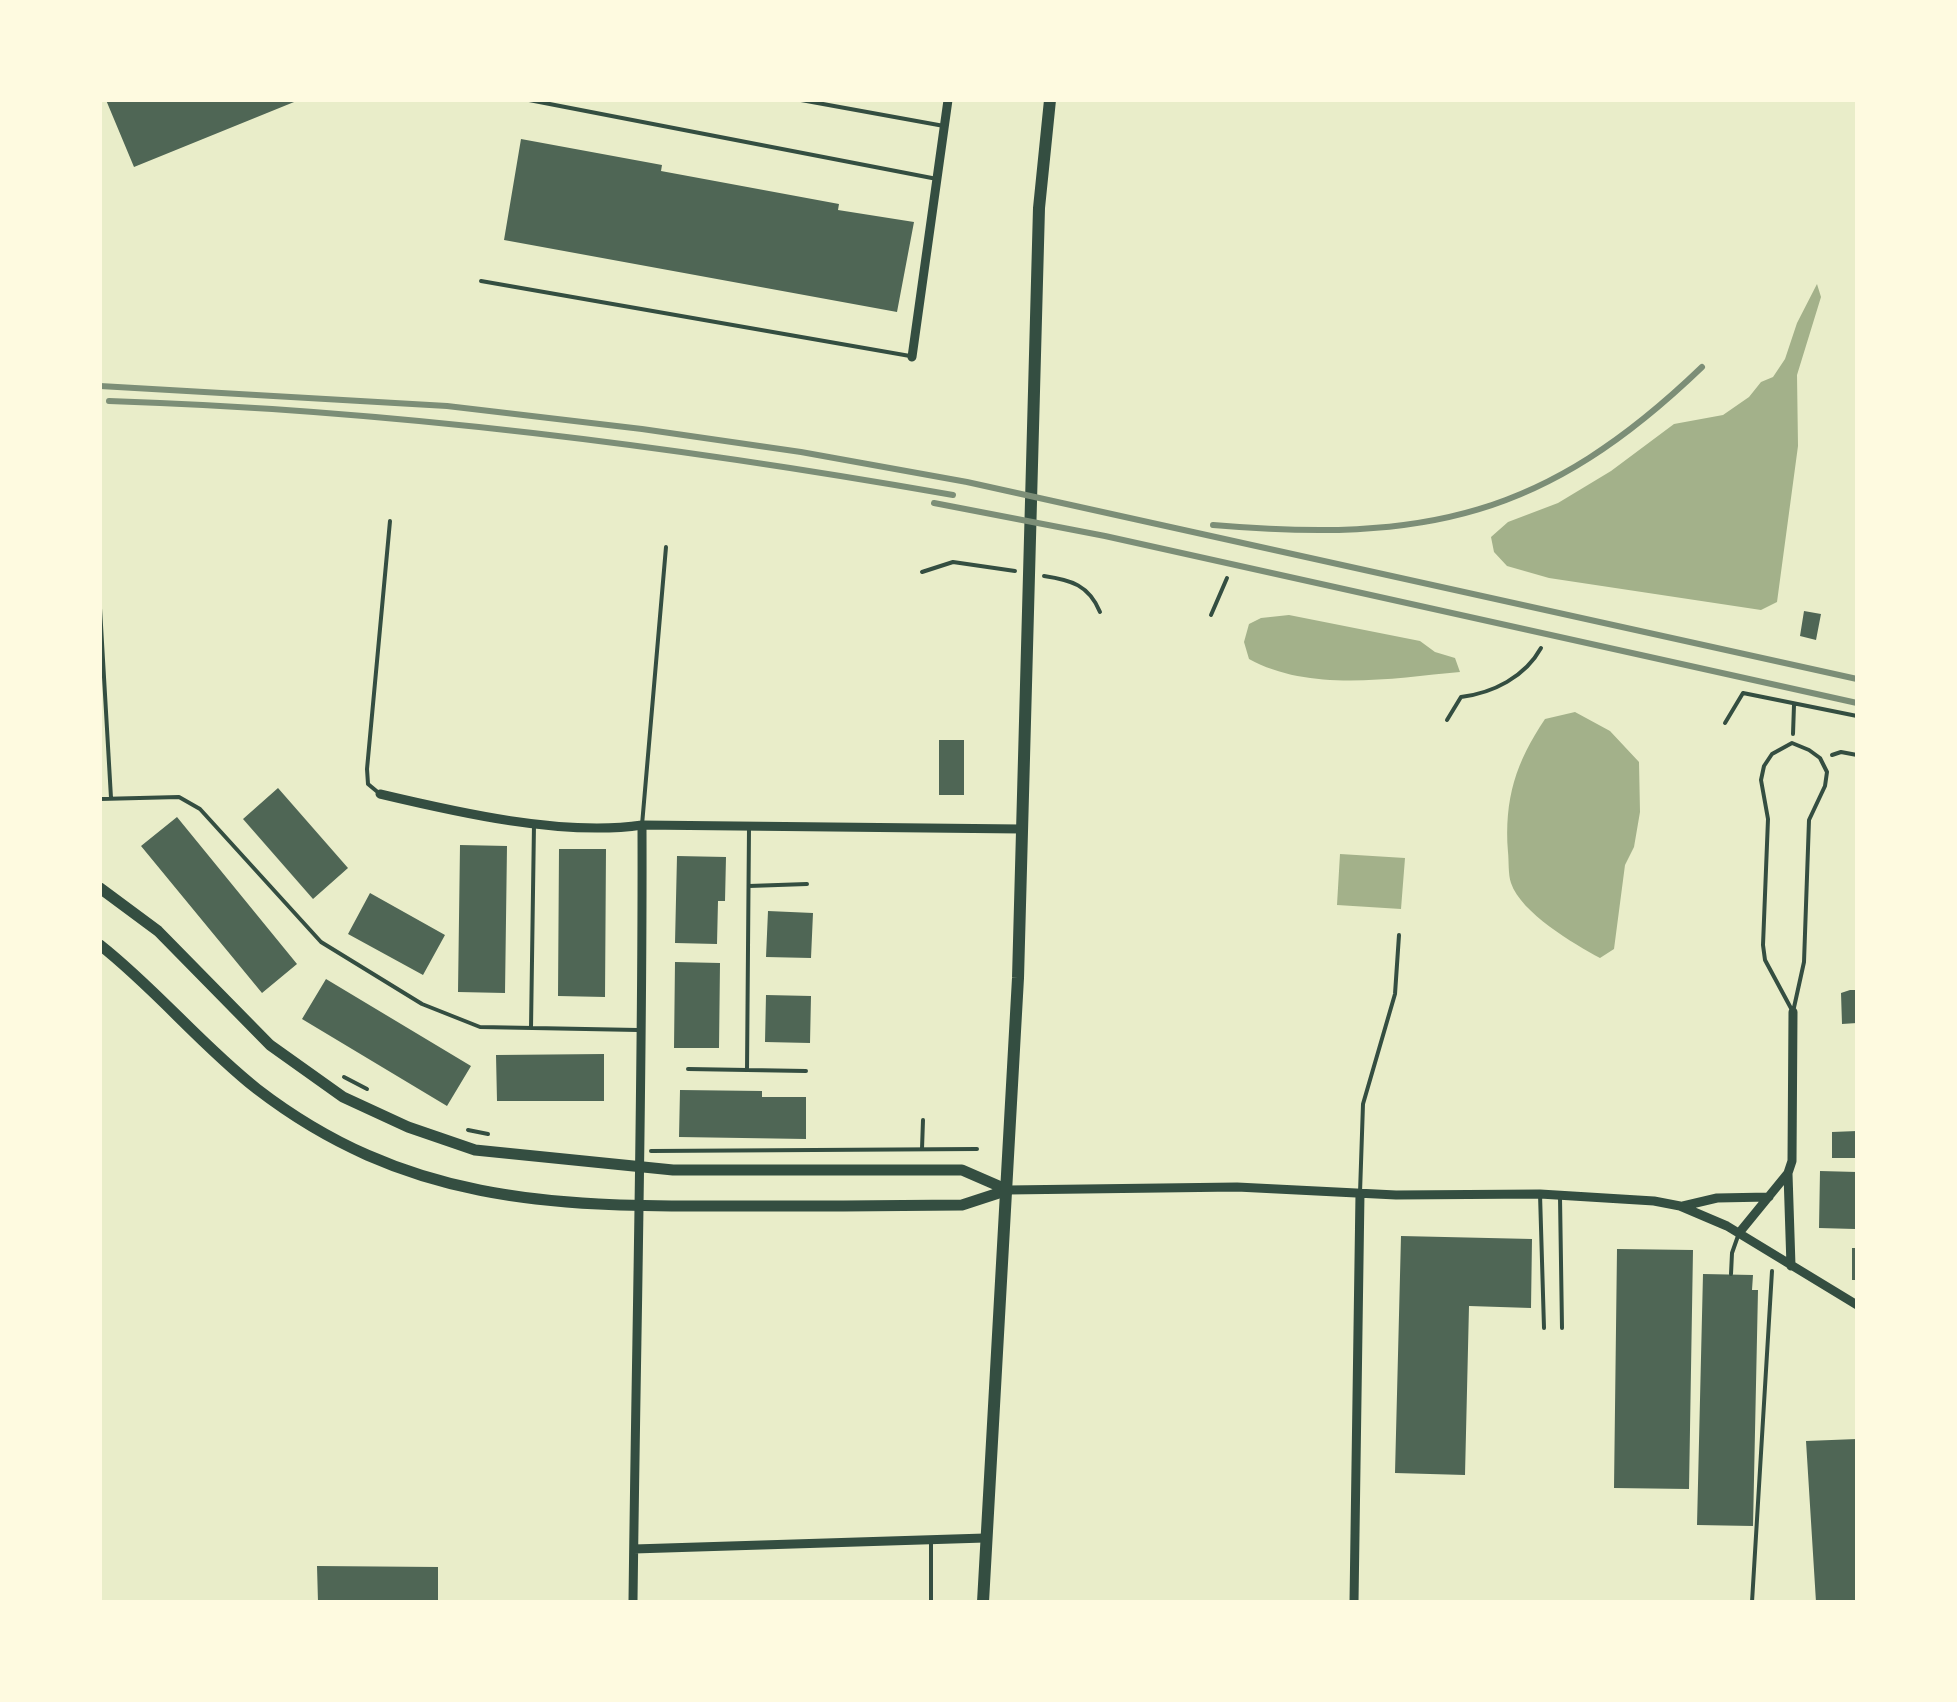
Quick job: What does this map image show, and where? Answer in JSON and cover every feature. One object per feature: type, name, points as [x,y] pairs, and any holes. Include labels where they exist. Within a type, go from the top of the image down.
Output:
[{"type":"main road","points":[[983,1602],[1008,1190],[1039,208],[1050,100]]},
{"type":"street","points":[[912,356],[948,100]]},
{"type":"street","points":[[380,794],[534,824],[1021,830]]},
{"type":"street","points":[[633,1602],[642,826]]},
{"type":"street","points":[[100,888],[158,931],[270,1046],[344,1097],[408,1128],[475,1150],[638,1168],[962,1170],[1008,1190]]},
{"type":"street","points":[[100,945],[134,971],[257,1088],[341,1142],[410,1173],[467,1190],[555,1203],[637,1206],[962,1205],[1008,1190],[1237,1187],[1360,1193],[1540,1194],[1654,1201],[1680,1206],[1739,1233],[1857,1305]]},
{"type":"street","points":[[1792,1266],[1788,1173],[1794,1140],[1793,1012]]},
{"type":"street","points":[[1739,1233],[1788,1173]]},
{"type":"street","points":[[1354,1602],[1360,1193]]},
{"type":"street","points":[[1680,1206],[1717,1198],[1769,1197]]},
{"type":"street","points":[[634,1549],[985,1538]]},
{"type":"lane","points":[[528,100],[937,179]]},
{"type":"lane","points":[[801,100],[944,126]]},
{"type":"lane","points":[[481,281],[912,356]]},
{"type":"lane","points":[[380,794],[368,784],[367,768],[390,521]]},
{"type":"lane","points":[[642,826],[666,548]]},
{"type":"lane","points":[[100,608],[110,798]]},
{"type":"lane","points":[[1792,743],[1820,758],[1827,772],[1810,820],[1804,962],[1793,1012],[1765,960],[1768,819],[1761,780],[1772,754],[1792,743]]},
{"type":"lane","points":[[100,799],[179,797],[200,809],[321,942],[422,1004],[480,1028],[642,1030]]},
{"type":"lane","points":[[531,1028],[534,824]]},
{"type":"lane","points":[[747,1070],[750,828]]},
{"type":"lane","points":[[749,886],[807,884]]},
{"type":"lane","points":[[1360,1193],[1363,1104],[1395,994],[1399,935]]},
{"type":"lane","points":[[688,1070],[806,1072]]},
{"type":"lane","points":[[1540,1194],[1544,1328]]},
{"type":"lane","points":[[1560,1195],[1562,1328]]},
{"type":"lane","points":[[1731,1274],[1732,1253],[1739,1233]]},
{"type":"lane","points":[[931,1539],[931,1602]]},
{"type":"path","points":[[922,572],[954,562],[996,568]]},
{"type":"path","points":[[1211,615],[1227,578]]},
{"type":"path","points":[[1072,580],[1093,596],[1100,612]]},
{"type":"path","points":[[1447,720],[1461,697],[1509,681],[1526,668],[1541,648]]},
{"type":"path","points":[[1725,723],[1743,694],[1857,716]]},
{"type":"path","points":[[1792,743],[1794,705]]},
{"type":"path","points":[[1820,758],[1841,752],[1857,755]]},
{"type":"path","points":[[340,1075],[380,1097]]},
{"type":"path","points":[[922,1149],[923,1120]]},
{"type":"path","points":[[456,1126],[488,1134]]},
{"type":"path","points":[[652,1151],[976,1149]]},
{"type":"path","points":[[1752,1602],[1772,1271]]},
{"type":"shaded area","points":[[1817,284],[1821,297],[1797,375],[1798,446],[1777,602],[1761,610],[1549,578],[1507,566],[1494,552],[1491,537],[1508,522],[1558,503],[1611,471],[1674,424],[1723,415],[1749,397],[1761,382],[1773,377],[1785,359],[1797,323]]},
{"type":"shaded area","points":[[1289,615],[1420,641],[1435,652],[1455,658],[1460,672],[1325,680],[1273,670],[1249,659],[1244,642],[1249,624],[1261,618]]},
{"type":"shaded area","points":[[1575,712],[1610,731],[1639,762],[1640,812],[1634,847],[1625,865],[1614,949],[1600,958],[1563,936],[1525,905],[1509,872],[1508,815],[1519,766],[1545,719]]},
{"type":"shaded area","points":[[1340,854],[1405,858],[1401,909],[1337,905]]},
{"type":"building","points":[[106,100],[299,100],[134,167]]},
{"type":"building","points":[[521,139],[662,165],[661,171],[839,204],[838,210],[914,222],[897,312],[504,240]]},
{"type":"building","points":[[1804,611],[1821,614],[1816,640],[1800,636]]},
{"type":"building","points":[[939,740],[964,740],[964,795],[939,795]]},
{"type":"building","points":[[278,788],[348,868],[313,899],[243,819]]},
{"type":"building","points":[[177,817],[297,964],[262,993],[141,846]]},
{"type":"building","points":[[460,845],[507,846],[505,993],[458,992]]},
{"type":"building","points":[[559,849],[606,849],[605,997],[558,996]]},
{"type":"building","points":[[677,856],[726,857],[725,901],[718,901],[717,944],[675,943]]},
{"type":"building","points":[[370,893],[445,935],[423,975],[348,934]]},
{"type":"building","points":[[768,911],[813,913],[811,958],[766,957]]},
{"type":"building","points":[[675,962],[720,963],[719,1048],[674,1048]]},
{"type":"building","points":[[326,979],[471,1066],[447,1106],[302,1019]]},
{"type":"building","points":[[1857,990],[1857,1023],[1842,1024],[1841,993]]},
{"type":"building","points":[[766,995],[811,996],[810,1043],[765,1042]]},
{"type":"building","points":[[604,1054],[604,1101],[497,1101],[496,1055]]},
{"type":"building","points":[[680,1090],[762,1091],[762,1097],[806,1097],[806,1139],[679,1137]]},
{"type":"building","points":[[1857,1131],[1857,1158],[1832,1158],[1832,1132]]},
{"type":"building","points":[[1820,1171],[1857,1172],[1855,1229],[1819,1228]]},
{"type":"building","points":[[1401,1236],[1532,1239],[1531,1308],[1469,1306],[1465,1475],[1395,1473]]},
{"type":"building","points":[[1852,1248],[1857,1248],[1857,1280],[1852,1280]]},
{"type":"building","points":[[1617,1249],[1693,1250],[1689,1489],[1614,1488]]},
{"type":"building","points":[[1703,1274],[1753,1275],[1752,1290],[1758,1290],[1753,1526],[1697,1525]]},
{"type":"building","points":[[1857,1439],[1857,1602],[1816,1602],[1806,1441]]},
{"type":"building","points":[[317,1566],[438,1567],[438,1602],[318,1602]]},
{"type":"railway","points":[[1213,525],[1357,529],[1419,523],[1478,509],[1534,488],[1589,458],[1645,418],[1702,367]]},
{"type":"railway","points":[[100,386],[447,406],[801,452],[967,482],[1857,679]]},
{"type":"railway","points":[[109,401],[321,413],[533,433],[953,495]]},
{"type":"railway","points":[[934,503],[1105,536],[1857,703]]}]
